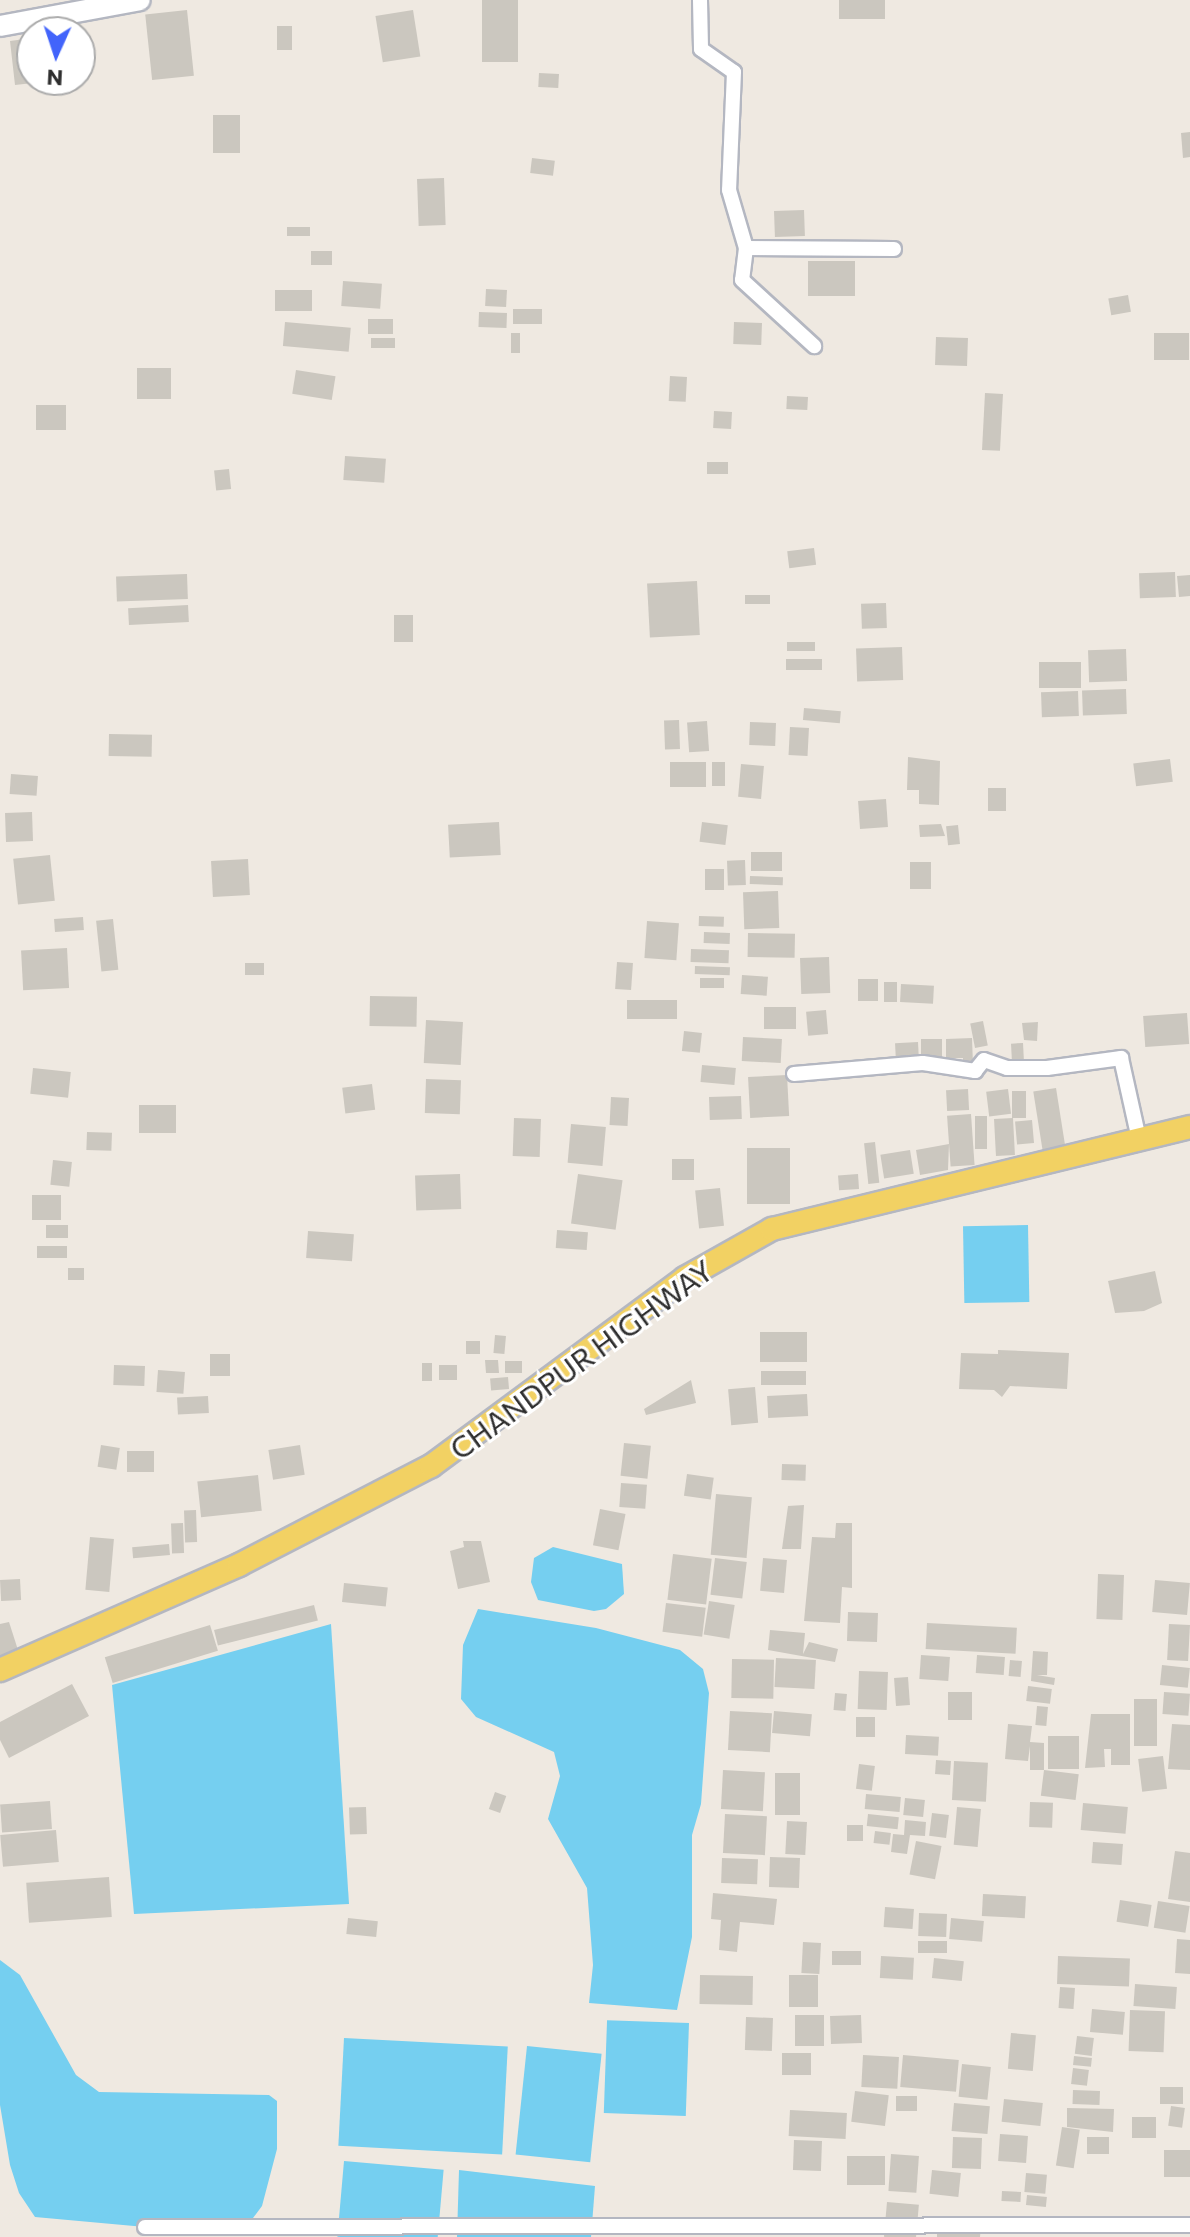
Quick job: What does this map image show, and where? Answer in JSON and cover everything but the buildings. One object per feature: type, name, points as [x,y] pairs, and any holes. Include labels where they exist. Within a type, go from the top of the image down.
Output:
[{"type":"main road","name":"CHANDPUR HIGHWAY","points":[[0,1670],[239,1565],[431,1466],[685,1278],[772,1229],[1190,1127]]},
{"type":"street","points":[[0,26],[140,0]]},
{"type":"street","points":[[700,0],[701,49],[734,72],[735,132],[729,190],[746,248],[742,280],[814,346]]},
{"type":"street","points":[[746,248],[894,249]]},
{"type":"street","points":[[794,1074],[923,1063],[975,1071],[984,1060],[1007,1068],[1047,1068],[1121,1058],[1139,1139]]},
{"type":"street","points":[[145,2227],[1190,2225]]},
{"type":"water","points":[[1028,1225],[1029,1302],[964,1303],[963,1226]]},
{"type":"water","points":[[553,1547],[622,1564],[624,1594],[606,1609],[594,1611],[538,1600],[531,1582],[534,1558]]},
{"type":"water","points":[[478,1609],[596,1628],[680,1650],[703,1669],[709,1693],[701,1804],[692,1835],[692,1937],[677,2010],[589,2003],[593,1965],[587,1888],[548,1819],[560,1776],[554,1752],[476,1717],[461,1699],[463,1645]]},
{"type":"water","points":[[331,1624],[349,1904],[134,1914],[112,1685]]},
{"type":"water","points":[[0,1960],[20,1975],[76,2075],[99,2092],[269,2095],[277,2101],[277,2149],[262,2206],[253,2218],[145,2227],[35,2217],[19,2193],[10,2165],[0,2105]]},
{"type":"water","points":[[607,2020],[689,2023],[686,2116],[604,2113]]},
{"type":"water","points":[[344,2038],[508,2047],[502,2154],[338,2146]]},
{"type":"water","points":[[527,2046],[602,2054],[590,2162],[516,2154]]},
{"type":"water","points":[[344,2161],[444,2170],[438,2237],[337,2237]]},
{"type":"water","points":[[459,2170],[595,2186],[591,2237],[457,2237]]}]
